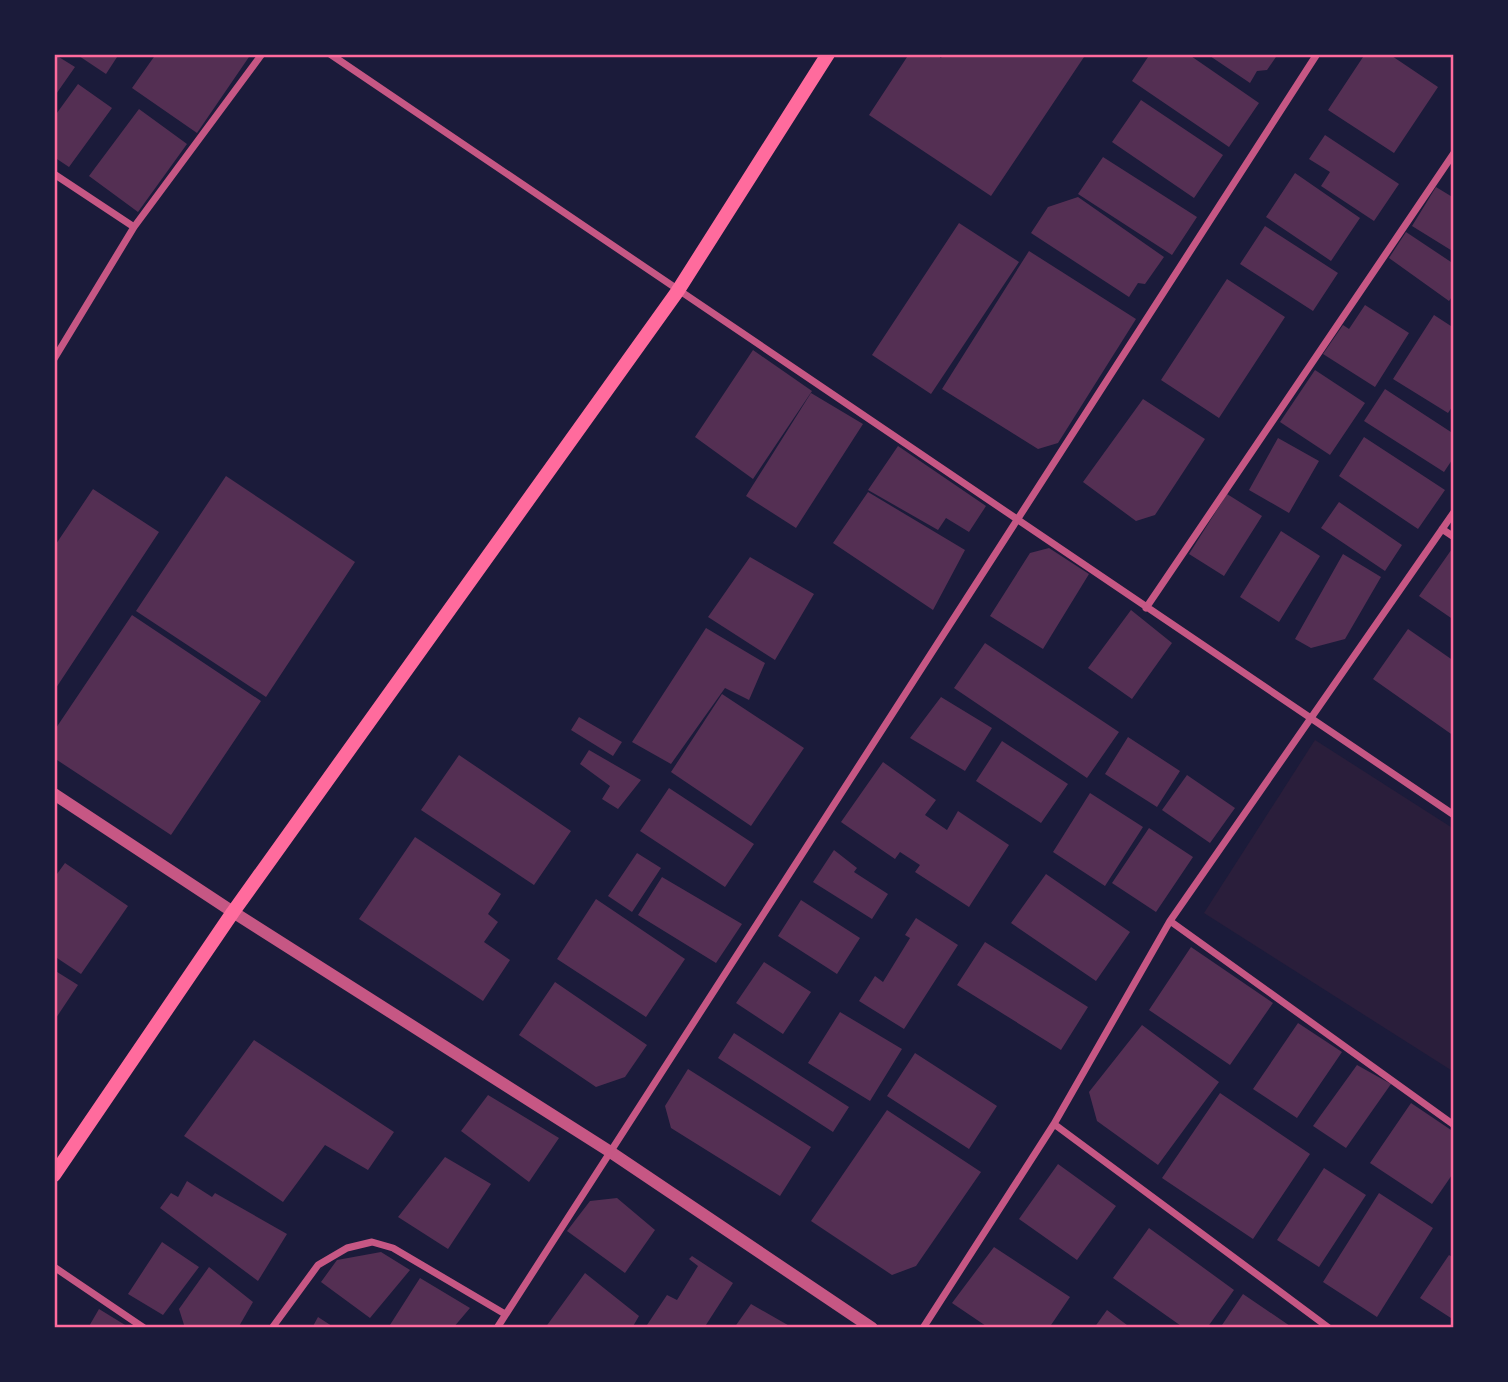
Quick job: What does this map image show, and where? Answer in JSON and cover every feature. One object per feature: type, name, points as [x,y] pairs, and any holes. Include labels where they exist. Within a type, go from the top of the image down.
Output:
[{"type":"main road","points":[[54,1175],[233,912],[677,292],[828,54]]},
{"type":"street","points":[[54,359],[134,227],[262,54]]},
{"type":"street","points":[[331,54],[677,292],[1454,815]]},
{"type":"street","points":[[496,1328],[1317,54]]},
{"type":"street","points":[[1146,608],[1454,153]]},
{"type":"street","points":[[54,174],[134,227]]},
{"type":"street","points":[[923,1328],[1054,1124],[1170,921],[1454,512]]},
{"type":"street","points":[[1441,529],[1454,537]]},
{"type":"street","points":[[54,794],[233,912],[609,1151],[872,1328]]},
{"type":"street","points":[[1170,921],[1454,1125]]},
{"type":"street","points":[[1054,1124],[1329,1328]]},
{"type":"street","points":[[272,1328],[317,1265],[347,1248],[372,1242],[393,1248],[505,1314]]},
{"type":"street","points":[[54,1267],[144,1328]]},
{"type":"shaded area","points":[[1315,740],[1454,829],[1454,1072],[1204,913]]},
{"type":"building","points":[[54,54],[75,67],[54,97]]},
{"type":"building","points":[[76,54],[119,54],[106,74]]},
{"type":"building","points":[[156,54],[251,54],[197,133],[132,88]]},
{"type":"building","points":[[909,54],[936,54],[941,58],[943,54],[1086,54],[991,196],[869,115]]},
{"type":"building","points":[[1150,54],[1188,54],[1259,103],[1229,147],[1132,81]]},
{"type":"building","points":[[1207,54],[1278,54],[1267,70],[1257,71],[1250,83]]},
{"type":"building","points":[[1365,54],[1389,54],[1438,87],[1394,153],[1328,110]]},
{"type":"building","points":[[78,84],[112,108],[69,167],[54,157],[54,117]]},
{"type":"building","points":[[1141,100],[1223,155],[1194,198],[1112,142]]},
{"type":"building","points":[[139,109],[187,144],[138,212],[89,176]]},
{"type":"building","points":[[1325,135],[1399,184],[1374,221],[1321,186],[1330,172],[1309,159]]},
{"type":"building","points":[[1103,157],[1197,217],[1172,255],[1078,194]]},
{"type":"building","points":[[1295,173],[1360,218],[1331,261],[1266,217]]},
{"type":"building","points":[[1436,187],[1454,198],[1454,252],[1412,226]]},
{"type":"building","points":[[1078,197],[1164,257],[1145,284],[1138,283],[1129,297],[1031,233],[1048,207]]},
{"type":"building","points":[[959,223],[1019,262],[931,394],[872,355]]},
{"type":"building","points":[[1265,226],[1338,273],[1313,311],[1240,264]]},
{"type":"building","points":[[1406,232],[1454,264],[1454,294],[1449,301],[1389,258]]},
{"type":"building","points":[[1029,251],[1136,319],[1058,443],[1038,449],[942,389]]},
{"type":"building","points":[[1227,279],[1285,317],[1219,418],[1161,380]]},
{"type":"building","points":[[1365,305],[1409,333],[1375,387],[1323,354],[1343,325],[1349,329]]},
{"type":"building","points":[[1434,315],[1454,328],[1454,404],[1448,413],[1393,379]]},
{"type":"building","points":[[753,350],[812,391],[753,479],[695,437]]},
{"type":"building","points":[[1315,370],[1365,403],[1330,455],[1280,422]]},
{"type":"building","points":[[1385,389],[1454,434],[1454,457],[1444,472],[1364,421]]},
{"type":"building","points":[[811,393],[863,424],[796,528],[746,496]]},
{"type":"building","points":[[1143,399],[1205,439],[1155,515],[1136,521],[1083,482]]},
{"type":"building","points":[[1364,437],[1445,490],[1418,529],[1339,476]]},
{"type":"building","points":[[1278,438],[1319,461],[1289,513],[1249,490]]},
{"type":"building","points":[[898,446],[986,506],[969,532],[946,518],[938,530],[868,490]]},
{"type":"building","points":[[226,476],[355,562],[266,697],[136,611]]},
{"type":"building","points":[[93,489],[159,532],[54,691],[54,547]]},
{"type":"building","points":[[868,492],[965,550],[933,610],[833,543]]},
{"type":"building","points":[[1227,494],[1262,516],[1224,576],[1189,554]]},
{"type":"building","points":[[1339,502],[1402,545],[1385,571],[1321,528]]},
{"type":"building","points":[[1281,531],[1320,556],[1279,622],[1240,597]]},
{"type":"building","points":[[1454,546],[1454,620],[1419,596]]},
{"type":"building","points":[[1049,548],[1089,574],[1043,649],[990,616],[1030,553]]},
{"type":"building","points":[[1343,554],[1381,577],[1345,639],[1311,648],[1295,639]]},
{"type":"building","points":[[750,557],[814,594],[775,660],[708,617]]},
{"type":"building","points":[[1131,610],[1172,643],[1132,699],[1088,668]]},
{"type":"building","points":[[132,615],[261,701],[171,835],[54,758],[54,731]]},
{"type":"building","points":[[706,628],[765,663],[749,700],[725,688],[671,764],[632,742]]},
{"type":"building","points":[[1408,629],[1454,661],[1454,736],[1373,679]]},
{"type":"building","points":[[985,643],[1119,732],[1087,778],[954,688]]},
{"type":"building","points":[[722,694],[804,748],[751,826],[671,772]]},
{"type":"building","points":[[941,697],[992,728],[965,771],[910,738]]},
{"type":"building","points":[[579,717],[622,742],[613,756],[571,730]]},
{"type":"building","points":[[1128,737],[1180,771],[1157,807],[1105,774]]},
{"type":"building","points":[[1002,741],[1068,784],[1041,823],[976,781]]},
{"type":"building","points":[[589,750],[641,780],[618,809],[602,799],[610,786],[580,764]]},
{"type":"building","points":[[459,755],[571,831],[534,885],[421,810]]},
{"type":"building","points":[[883,762],[936,800],[925,815],[947,830],[958,811],[1009,845],[969,907],[915,872],[920,865],[900,852],[895,859],[841,822]]},
{"type":"building","points":[[1187,775],[1235,808],[1210,843],[1162,810]]},
{"type":"building","points":[[669,788],[754,844],[725,887],[640,831]]},
{"type":"building","points":[[1090,793],[1143,827],[1105,886],[1053,852]]},
{"type":"building","points":[[1149,828],[1193,857],[1156,912],[1112,883]]},
{"type":"building","points":[[415,837],[501,894],[488,914],[498,922],[484,942],[510,960],[483,1001],[359,919]]},
{"type":"building","points":[[834,850],[857,868],[854,872],[888,894],[872,919],[813,882]]},
{"type":"building","points":[[637,853],[661,868],[632,912],[608,896]]},
{"type":"building","points":[[65,863],[128,906],[81,974],[54,956],[54,878]]},
{"type":"building","points":[[1046,874],[1130,932],[1096,981],[1011,923]]},
{"type":"building","points":[[662,877],[742,924],[716,963],[638,915]]},
{"type":"building","points":[[596,899],[685,959],[646,1017],[557,959]]},
{"type":"building","points":[[801,900],[860,938],[837,974],[778,936]]},
{"type":"building","points":[[916,918],[958,945],[904,1029],[859,1001],[875,976],[883,982],[910,938],[905,935]]},
{"type":"building","points":[[985,942],[1088,1007],[1061,1050],[957,985]]},
{"type":"building","points":[[1191,947],[1273,1003],[1230,1065],[1149,1010]]},
{"type":"building","points":[[764,962],[811,992],[783,1034],[736,1003]]},
{"type":"building","points":[[54,970],[78,985],[54,1021]]},
{"type":"building","points":[[555,982],[647,1045],[625,1077],[596,1087],[519,1035]]},
{"type":"building","points":[[840,1012],[902,1049],[870,1101],[808,1063]]},
{"type":"building","points":[[1298,1023],[1342,1052],[1297,1118],[1253,1089]]},
{"type":"building","points":[[1142,1025],[1219,1082],[1158,1165],[1097,1121],[1089,1092]]},
{"type":"building","points":[[734,1033],[849,1107],[833,1132],[718,1058]]},
{"type":"building","points":[[254,1040],[394,1132],[368,1170],[325,1145],[283,1202],[184,1136]]},
{"type":"building","points":[[915,1053],[997,1106],[969,1149],[887,1096]]},
{"type":"building","points":[[1357,1065],[1391,1084],[1346,1148],[1313,1126]]},
{"type":"building","points":[[688,1069],[811,1147],[780,1196],[671,1128],[665,1106]]},
{"type":"building","points":[[1220,1093],[1310,1154],[1253,1239],[1162,1178]]},
{"type":"building","points":[[488,1095],[559,1138],[529,1182],[461,1131]]},
{"type":"building","points":[[1411,1103],[1454,1132],[1454,1172],[1432,1204],[1370,1163]]},
{"type":"building","points":[[887,1110],[981,1172],[916,1266],[892,1275],[811,1221]]},
{"type":"building","points":[[445,1157],[491,1184],[448,1249],[398,1217]]},
{"type":"building","points":[[1058,1164],[1116,1206],[1077,1260],[1019,1219]]},
{"type":"building","points":[[1324,1168],[1366,1195],[1319,1267],[1277,1240]]},
{"type":"building","points":[[187,1181],[212,1197],[215,1193],[287,1234],[258,1281],[160,1208],[171,1193],[178,1197]]},
{"type":"building","points":[[1379,1193],[1433,1228],[1377,1317],[1323,1282]]},
{"type":"building","points":[[617,1198],[655,1230],[625,1273],[567,1231],[590,1201]]},
{"type":"building","points":[[1149,1228],[1234,1290],[1207,1328],[1184,1328],[1113,1278]]},
{"type":"building","points":[[162,1242],[199,1267],[163,1315],[128,1294]]},
{"type":"building","points":[[994,1247],[1070,1297],[1049,1328],[989,1328],[952,1303]]},
{"type":"building","points":[[381,1252],[410,1270],[370,1318],[321,1282],[337,1260]]},
{"type":"building","points":[[1449,1255],[1454,1258],[1454,1320],[1420,1298]]},
{"type":"building","points":[[692,1256],[733,1283],[704,1328],[645,1328],[667,1295],[677,1300],[698,1266],[689,1259]]},
{"type":"building","points":[[209,1267],[253,1302],[238,1328],[185,1328],[179,1309]]},
{"type":"building","points":[[585,1273],[639,1316],[632,1328],[545,1328]]},
{"type":"building","points":[[420,1278],[470,1308],[453,1328],[388,1328]]},
{"type":"building","points":[[1243,1294],[1293,1328],[1220,1328]]},
{"type":"building","points":[[751,1304],[793,1328],[734,1328]]},
{"type":"building","points":[[99,1309],[130,1328],[88,1328]]},
{"type":"building","points":[[1107,1310],[1131,1328],[1094,1328]]},
{"type":"building","points":[[318,1317],[335,1328],[312,1328]]}]
